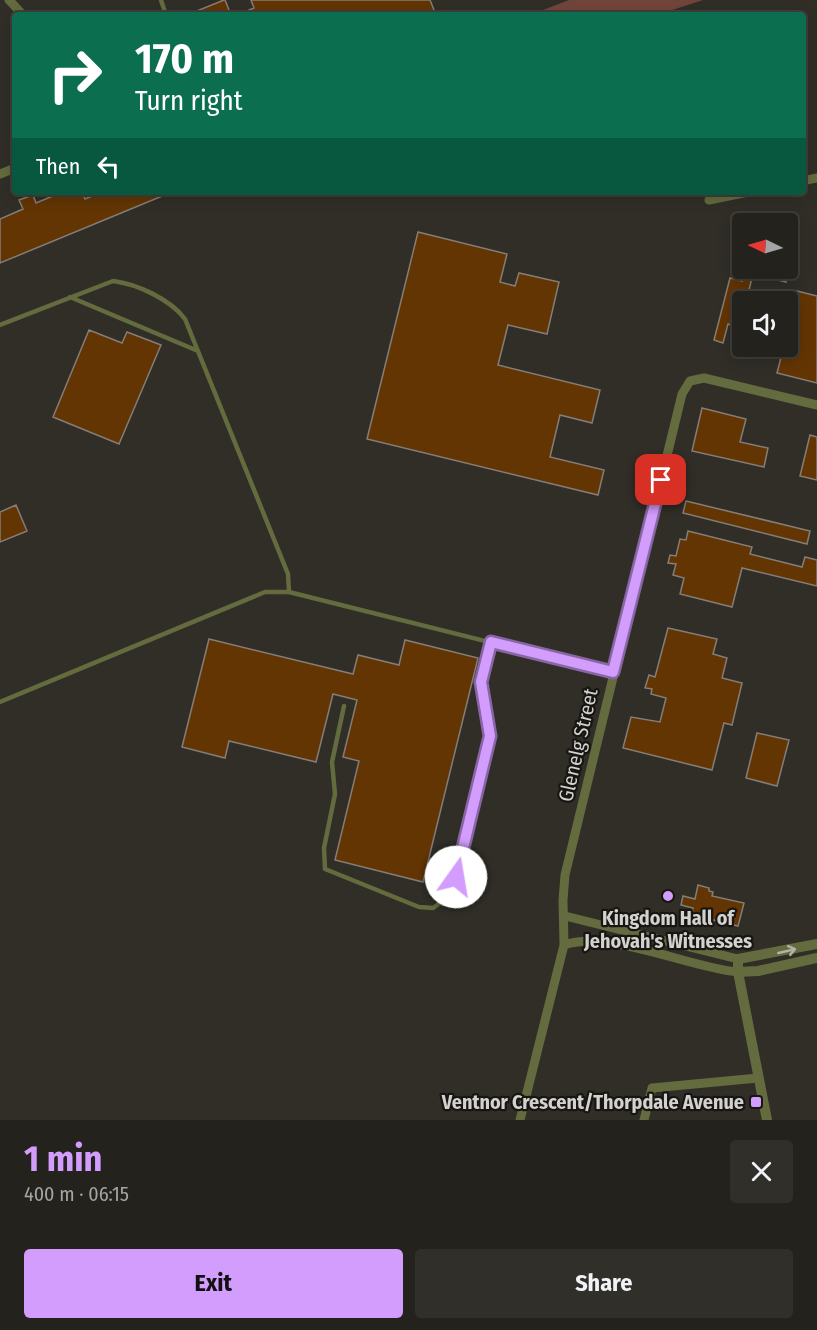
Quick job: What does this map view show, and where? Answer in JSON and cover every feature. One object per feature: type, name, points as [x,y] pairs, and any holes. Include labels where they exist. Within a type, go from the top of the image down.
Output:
[{"type":"street","points":[[9,0],[20,12]]},
{"type":"street","points":[[709,200],[733,195]]},
{"type":"street","name":"Glenelg Street","points":[[520,1120],[564,945],[565,875],[682,394],[690,381],[704,378],[817,405]]},
{"type":"street","points":[[565,916],[738,960],[817,944]]},
{"type":"street","points":[[564,945],[582,941],[612,944],[738,972],[758,971],[817,958]]},
{"type":"street","points":[[738,960],[738,972],[767,1120]]},
{"type":"street","points":[[644,1120],[652,1088],[758,1078]]},
{"type":"lane","points":[[0,325],[96,286],[119,282],[175,306],[185,319],[288,574],[289,592]]},
{"type":"lane","points":[[69,297],[198,351]]},
{"type":"lane","points":[[0,702],[266,592],[289,592],[613,672]]},
{"type":"lane","points":[[344,706],[332,762],[335,794],[324,848],[325,868],[419,907],[433,908],[451,893],[490,736],[481,682],[491,642]]},
{"type":"shaded area","points":[[569,0],[703,0],[666,12],[538,12]]},
{"type":"building","points":[[224,0],[230,12],[194,12]]},
{"type":"building","points":[[251,0],[430,0],[435,12],[244,12],[254,8]]},
{"type":"building","points":[[33,195],[36,203],[53,196],[83,195],[85,199],[95,195],[165,195],[0,263],[0,219],[23,209],[19,200]]},
{"type":"building","points":[[418,232],[507,254],[500,282],[515,286],[519,273],[559,282],[547,334],[508,325],[498,365],[600,390],[592,423],[560,415],[550,457],[604,470],[598,495],[367,439]]},
{"type":"building","points":[[730,278],[742,281],[742,279],[752,279],[749,291],[732,291],[732,325],[728,324],[723,343],[714,340]]},
{"type":"building","points":[[798,291],[817,296],[817,383],[777,373],[781,357],[798,357]]},
{"type":"building","points":[[89,330],[122,343],[127,332],[161,345],[119,444],[53,417]]},
{"type":"building","points":[[702,408],[746,419],[740,442],[768,448],[764,467],[692,451]]},
{"type":"building","points":[[810,435],[817,437],[817,480],[800,476]]},
{"type":"building","points":[[686,501],[810,531],[807,544],[683,513]]},
{"type":"building","points":[[16,505],[27,531],[0,542],[0,512]]},
{"type":"building","points":[[688,531],[752,547],[750,554],[802,567],[805,557],[817,560],[817,586],[742,568],[732,607],[680,594],[684,578],[673,575],[676,564],[668,563],[670,555],[676,556],[680,539],[686,540]]},
{"type":"building","points":[[668,628],[717,639],[713,654],[727,658],[722,678],[742,683],[732,725],[724,723],[712,770],[623,748],[631,717],[660,722],[666,698],[651,694],[652,689],[645,688],[649,675],[655,677]]},
{"type":"building","points":[[209,639],[353,674],[358,655],[399,665],[405,640],[478,658],[423,882],[335,860],[359,761],[343,757],[357,700],[333,694],[316,762],[229,741],[225,758],[182,747]]},
{"type":"building","points":[[757,733],[789,740],[777,786],[746,778]]},
{"type":"building","points":[[698,885],[709,888],[709,891],[713,892],[712,896],[744,903],[738,926],[714,920],[713,924],[689,921],[693,908],[681,905],[683,896],[695,899]]},
{"type":"place","name":"Kingdom Hall of Jehovah's Witnesses","points":[[668,896]]},
{"type":"place","name":"Ventnor Crescent/Thorpdale Avenue","points":[[756,1102]]},
{"type":"route","points":[[456,877],[490,736],[481,682],[491,642],[613,672],[661,480]]}]
